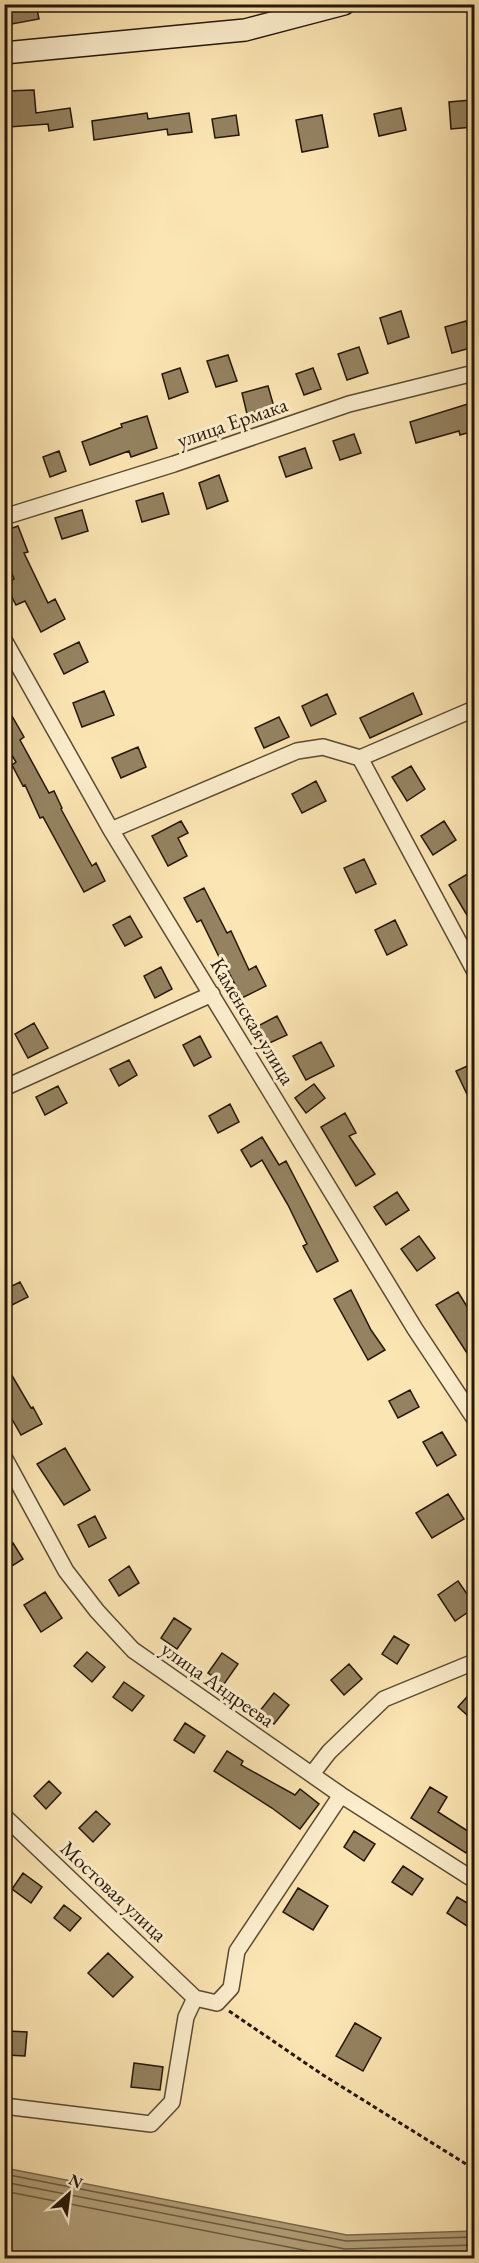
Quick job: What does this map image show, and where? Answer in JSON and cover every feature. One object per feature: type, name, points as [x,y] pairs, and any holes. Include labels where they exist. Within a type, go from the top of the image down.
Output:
[{"type":"main road","points":[[4,53],[245,30],[344,4]]},
{"type":"street","name":"улица Ермака","points":[[4,517],[174,464],[349,404],[474,373]]},
{"type":"street","name":"Каменская улица","points":[[4,640],[111,830],[415,1329],[474,1418]]},
{"type":"street","points":[[111,830],[297,751],[323,747],[360,758],[474,709]]},
{"type":"street","points":[[360,758],[474,970]]},
{"type":"street","points":[[4,1088],[212,994]]},
{"type":"street","name":"улица Андреева","points":[[4,1457],[66,1571],[97,1611],[134,1650],[341,1795],[474,1880]]},
{"type":"street","points":[[312,1774],[329,1752],[384,1699],[474,1662]]},
{"type":"street","points":[[4,2106],[151,2124],[163,2114],[172,2102],[186,2017],[195,1998],[217,2003],[231,1988],[237,1951],[341,1795]]},
{"type":"street","name":"Мостовая улица","points":[[4,1815],[195,1998]]},
{"type":"path","points":[[217,2003],[323,2075],[474,2169]]},
{"type":"water","points":[[5,2168],[347,2235],[474,2231],[474,2258],[5,2258]]},
{"type":"building","points":[[8,4],[36,4],[39,19],[12,24]]},
{"type":"building","points":[[34,90],[36,113],[70,108],[73,127],[49,131],[48,124],[9,127],[6,91]]},
{"type":"building","points":[[471,100],[473,127],[451,129],[449,102]]},
{"type":"building","points":[[401,108],[406,130],[379,136],[374,114]]},
{"type":"building","points":[[147,113],[148,119],[189,113],[192,132],[168,135],[167,129],[94,140],[92,121]]},
{"type":"building","points":[[236,115],[239,135],[215,138],[212,119]]},
{"type":"building","points":[[322,115],[328,147],[302,152],[296,120]]},
{"type":"building","points":[[401,311],[409,337],[388,344],[380,318]]},
{"type":"building","points":[[466,321],[474,347],[452,353],[445,327]]},
{"type":"building","points":[[359,347],[368,373],[347,380],[338,354]]},
{"type":"building","points":[[228,355],[237,381],[216,387],[207,361]]},
{"type":"building","points":[[180,368],[188,392],[169,399],[162,374]]},
{"type":"building","points":[[313,368],[321,389],[304,395],[296,374]]},
{"type":"building","points":[[268,386],[274,407],[247,414],[242,393]]},
{"type":"building","points":[[474,402],[474,431],[460,435],[459,431],[416,443],[410,422]]},
{"type":"building","points":[[147,416],[157,448],[131,457],[129,451],[90,465],[82,442],[122,427],[121,424]]},
{"type":"building","points":[[354,434],[361,453],[340,460],[333,441]]},
{"type":"building","points":[[305,448],[312,468],[286,477],[279,457]]},
{"type":"building","points":[[59,451],[66,471],[50,477],[43,457]]},
{"type":"building","points":[[219,475],[228,501],[207,509],[199,483]]},
{"type":"building","points":[[163,493],[169,514],[142,522],[136,501]]},
{"type":"building","points":[[82,510],[88,531],[62,539],[55,518]]},
{"type":"building","points":[[18,526],[28,552],[24,553],[48,603],[55,599],[65,619],[41,632],[25,601],[16,605],[5,584],[14,579],[4,553],[4,531]]},
{"type":"building","points":[[79,642],[88,662],[64,674],[54,654]]},
{"type":"building","points":[[104,691],[114,715],[82,727],[73,703]]},
{"type":"building","points":[[413,693],[422,714],[370,738],[360,718]]},
{"type":"building","points":[[327,694],[336,714],[311,726],[302,706]]},
{"type":"building","points":[[4,702],[24,737],[20,740],[49,793],[54,791],[61,809],[92,866],[96,863],[105,881],[84,892],[12,765],[16,762],[4,742]]},
{"type":"building","points":[[279,717],[289,737],[264,748],[255,728]]},
{"type":"building","points":[[138,747],[146,767],[121,778],[112,758]]},
{"type":"building","points":[[411,766],[425,789],[407,801],[392,777]]},
{"type":"building","points":[[316,781],[326,801],[302,813],[292,794]]},
{"type":"building","points":[[181,821],[188,833],[178,838],[187,856],[168,866],[152,836]]},
{"type":"building","points":[[444,821],[456,840],[433,855],[421,836]]},
{"type":"building","points":[[364,859],[376,884],[356,893],[344,868]]},
{"type":"building","points":[[474,870],[474,927],[449,885]]},
{"type":"building","points":[[204,888],[227,933],[231,931],[249,970],[256,966],[266,986],[242,998],[201,920],[197,922],[184,898]]},
{"type":"building","points":[[130,916],[142,937],[125,946],[113,925]]},
{"type":"building","points":[[395,920],[407,945],[387,955],[375,930]]},
{"type":"building","points":[[161,967],[172,989],[155,998],[144,976]]},
{"type":"building","points":[[277,1016],[287,1035],[263,1046],[254,1028]]},
{"type":"building","points":[[34,1023],[48,1048],[28,1058],[15,1034]]},
{"type":"building","points":[[200,1036],[211,1057],[194,1066],[183,1045]]},
{"type":"building","points":[[321,1042],[334,1066],[306,1080],[293,1056]]},
{"type":"building","points":[[129,1060],[137,1075],[119,1086],[110,1069]]},
{"type":"building","points":[[474,1063],[474,1109],[456,1071]]},
{"type":"building","points":[[314,1084],[325,1098],[306,1113],[295,1098]]},
{"type":"building","points":[[58,1086],[67,1103],[45,1115],[36,1097]]},
{"type":"building","points":[[230,1104],[239,1122],[218,1133],[209,1116]]},
{"type":"building","points":[[345,1113],[356,1133],[349,1136],[375,1174],[356,1186],[321,1127]]},
{"type":"building","points":[[262,1137],[279,1165],[286,1161],[338,1261],[317,1272],[303,1246],[307,1244],[288,1205],[262,1160],[251,1167],[241,1150]]},
{"type":"building","points":[[397,1192],[409,1210],[386,1225],[374,1207]]},
{"type":"building","points":[[419,1236],[435,1258],[417,1271],[401,1249]]},
{"type":"building","points":[[20,1282],[28,1297],[4,1309],[4,1290]]},
{"type":"building","points":[[351,1290],[371,1330],[385,1350],[368,1360],[334,1299]]},
{"type":"building","points":[[458,1292],[474,1318],[474,1364],[436,1305]]},
{"type":"building","points":[[4,1362],[42,1424],[21,1435],[4,1405]]},
{"type":"building","points":[[410,1390],[419,1407],[398,1418],[389,1401]]},
{"type":"building","points":[[442,1432],[456,1455],[437,1466],[423,1442]]},
{"type":"building","points":[[65,1448],[90,1490],[64,1505],[37,1464]]},
{"type":"building","points":[[448,1494],[464,1519],[432,1538],[416,1513]]},
{"type":"building","points":[[95,1516],[106,1538],[89,1547],[78,1525]]},
{"type":"building","points":[[13,1543],[23,1559],[4,1571],[4,1548]]},
{"type":"building","points":[[129,1566],[139,1583],[119,1596],[109,1580]]},
{"type":"building","points":[[458,1581],[474,1604],[474,1608],[455,1621],[438,1595]]},
{"type":"building","points":[[45,1592],[62,1618],[41,1632],[24,1605]]},
{"type":"building","points":[[174,1618],[191,1629],[177,1649],[161,1638]]},
{"type":"building","points":[[394,1636],[409,1645],[397,1664],[382,1654]]},
{"type":"building","points":[[87,1652],[105,1667],[92,1682],[74,1666]]},
{"type":"building","points":[[222,1653],[238,1664],[224,1684],[208,1673]]},
{"type":"building","points":[[349,1664],[362,1679],[344,1695],[331,1680]]},
{"type":"building","points":[[124,1682],[144,1696],[132,1711],[113,1697]]},
{"type":"building","points":[[474,1689],[474,1721],[458,1707]]},
{"type":"building","points":[[274,1693],[289,1705],[274,1724],[259,1712]]},
{"type":"building","points":[[185,1723],[205,1736],[194,1753],[174,1740]]},
{"type":"building","points":[[227,1751],[243,1761],[241,1765],[295,1795],[300,1789],[319,1804],[300,1829],[214,1771]]},
{"type":"building","points":[[49,1781],[61,1793],[46,1809],[34,1796]]},
{"type":"building","points":[[430,1787],[447,1797],[438,1812],[474,1835],[466,1853],[411,1818]]},
{"type":"building","points":[[96,1811],[110,1824],[93,1842],[79,1828]]},
{"type":"building","points":[[354,1831],[375,1844],[364,1861],[344,1847]]},
{"type":"building","points":[[403,1866],[423,1879],[412,1895],[392,1882]]},
{"type":"building","points":[[23,1873],[42,1887],[31,1903],[12,1889]]},
{"type":"building","points":[[298,1888],[328,1906],[313,1930],[283,1912]]},
{"type":"building","points":[[457,1897],[474,1907],[474,1915],[467,1926],[447,1913]]},
{"type":"building","points":[[64,1905],[81,1918],[70,1931],[54,1918]]},
{"type":"building","points":[[108,1953],[133,1977],[113,1997],[88,1973]]},
{"type":"building","points":[[355,2023],[381,2038],[363,2071],[336,2056]]},
{"type":"building","points":[[8,2031],[27,2032],[25,2056],[6,2055]]},
{"type":"building","points":[[134,2063],[163,2067],[160,2090],[131,2087]]}]
